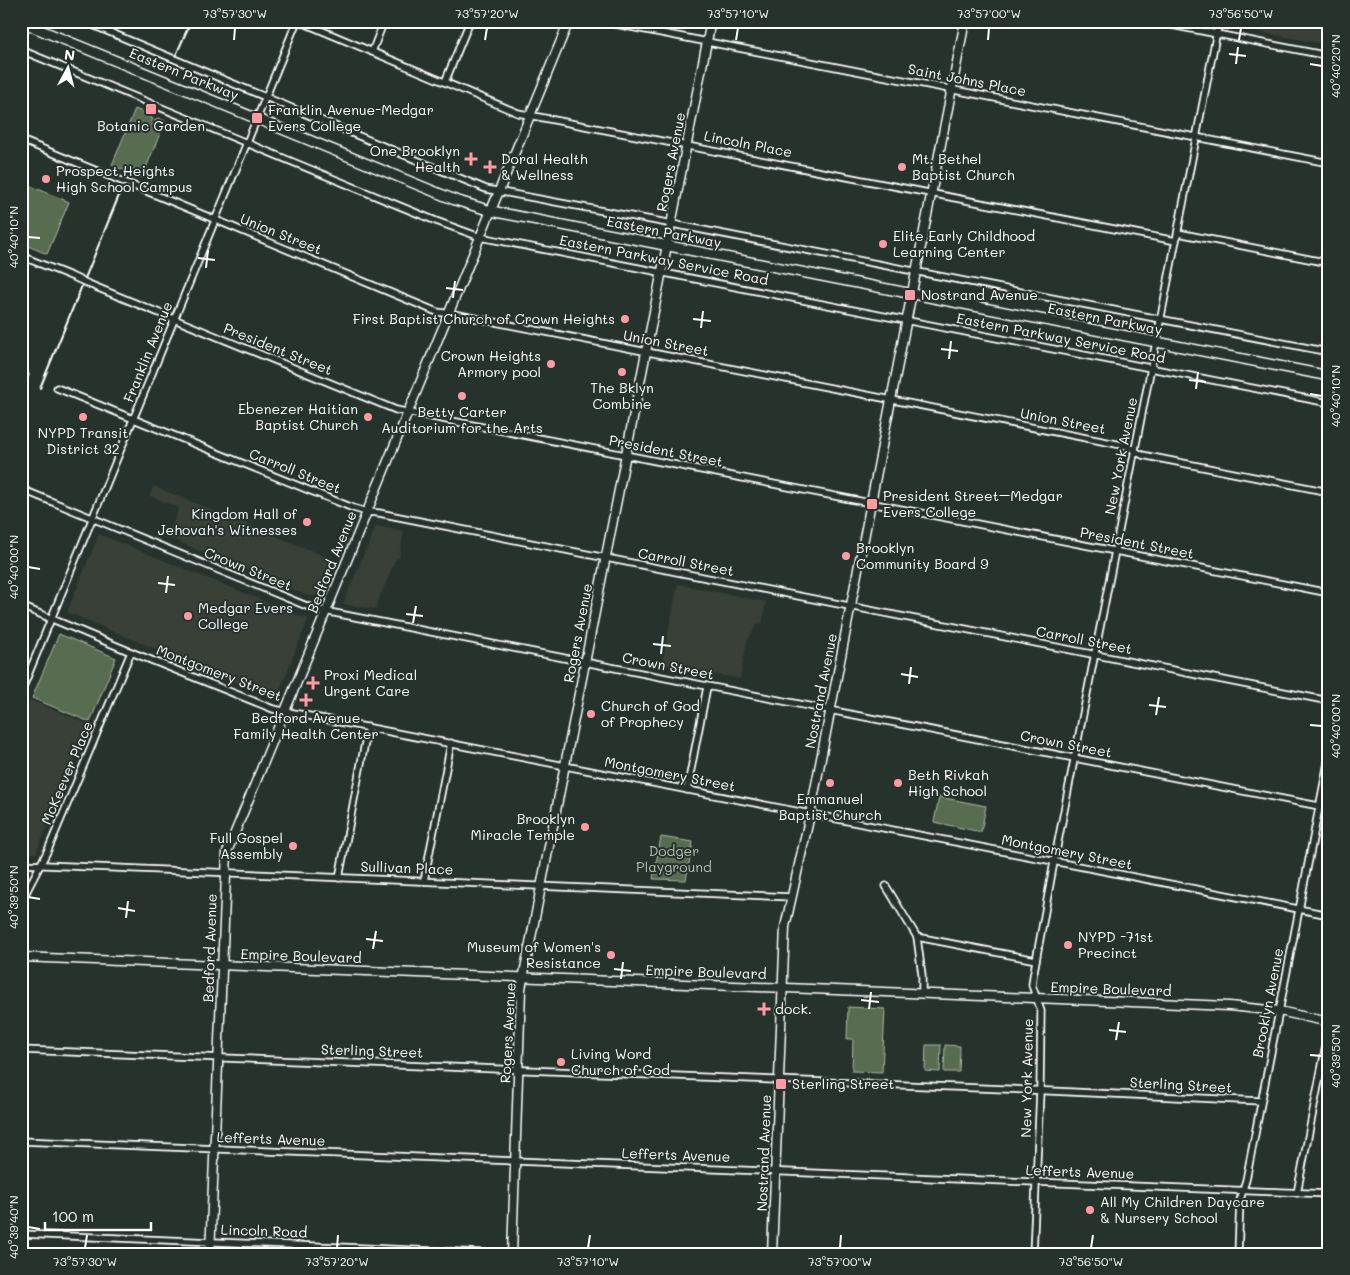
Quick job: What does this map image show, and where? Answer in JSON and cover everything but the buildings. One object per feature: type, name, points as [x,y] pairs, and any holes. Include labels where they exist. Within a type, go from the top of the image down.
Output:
[{"type":"main road","name":"Bedford Avenue","points":[[210,1254],[227,852],[569,21]]},
{"type":"main road","name":"Rogers Avenue","points":[[512,1254],[521,989],[711,21]]},
{"type":"main road","name":"Nostrand Avenue","points":[[772,1254],[785,927],[810,815],[965,21]]},
{"type":"main road","name":"Eastern Parkway","points":[[21,22],[455,200],[491,211],[1329,376]]},
{"type":"main road","name":"Empire Boulevard","points":[[21,957],[1229,1006],[1279,1011],[1329,1022]]},
{"type":"street","points":[[83,21],[486,188],[1329,352]]},
{"type":"street","name":"Franklin Avenue","points":[[21,692],[298,21]]},
{"type":"street","name":"Lincoln Place","points":[[298,21],[518,113],[1176,241]]},
{"type":"street","points":[[372,52],[384,21]]},
{"type":"street","points":[[445,82],[470,21]]},
{"type":"street","name":"Saint Johns Place","points":[[600,21],[1329,164]]},
{"type":"street","points":[[1151,21],[1329,56]]},
{"type":"street","name":"New York Avenue","points":[[1033,1254],[1040,1091],[1041,1011],[1032,985],[1054,862],[1219,21]]},
{"type":"street","name":"Eastern Parkway Service Road","points":[[21,50],[247,144],[480,237],[1329,403]]},
{"type":"street","name":"Union Street","points":[[21,140],[437,312],[1127,446],[1142,455],[1329,492]]},
{"type":"street","points":[[1178,233],[1329,264]]},
{"type":"street","name":"President Street","points":[[21,256],[396,410],[1329,593]]},
{"type":"street","name":"Carroll Street","points":[[57,388],[367,512],[1329,701]]},
{"type":"street","name":"Crown Street","points":[[21,489],[314,610],[1329,808]]},
{"type":"street","name":"Montgomery Street","points":[[21,606],[273,709],[1329,915]]},
{"type":"street","name":"McKeever Place","points":[[21,902],[48,850],[131,652]]},
{"type":"street","points":[[687,790],[707,686]]},
{"type":"street","points":[[339,878],[368,727]]},
{"type":"street","points":[[424,881],[451,743]]},
{"type":"street","name":"Brooklyn Avenue","points":[[1238,1254],[1240,1200],[1246,1180],[1329,757]]},
{"type":"street","name":"Sullivan Place","points":[[21,864],[792,897]]},
{"type":"street","points":[[886,886],[917,937],[922,975],[922,994]]},
{"type":"street","points":[[917,937],[1036,960]]},
{"type":"street","points":[[1297,1193],[1329,1030]]},
{"type":"street","name":"Sterling Street","points":[[21,1050],[1261,1101]]},
{"type":"street","name":"Lefferts Avenue","points":[[21,1141],[1329,1194]]},
{"type":"street","name":"Lincoln Road","points":[[21,1234],[506,1254]]},
{"type":"shaded area","points":[[1228,21],[1329,21],[1329,45],[1228,26]]},
{"type":"shaded area","name":"Medgar Evers College","points":[[153,486],[334,560],[318,596],[308,596],[167,537],[179,508],[150,496]]},
{"type":"shaded area","points":[[376,526],[404,531],[399,558],[396,558],[375,609],[343,604]]},
{"type":"shaded area","name":"Medgar Evers College","points":[[99,534],[308,619],[279,692],[269,696],[69,613],[68,610]]},
{"type":"shaded area","points":[[678,584],[766,602],[762,624],[758,623],[747,641],[740,679],[662,664]]},
{"type":"shaded area","points":[[30,700],[90,725],[36,853],[21,853],[21,722]]},
{"type":"green space","points":[[135,109],[152,116],[151,118],[153,119],[150,124],[153,125],[158,118],[165,121],[142,178],[112,165]]},
{"type":"green space","points":[[21,182],[69,202],[47,254],[21,243]]},
{"type":"green space","points":[[59,634],[116,658],[90,722],[32,698]]},
{"type":"green space","points":[[939,797],[986,806],[981,832],[934,822]]},
{"type":"green space","name":"Dodger Playground","points":[[661,837],[693,842],[686,880],[653,879]]},
{"type":"green space","points":[[848,1007],[885,1009],[882,1072],[852,1071],[853,1039],[847,1039]]},
{"type":"green space","points":[[926,1045],[941,1045],[940,1072],[925,1071]]},
{"type":"green space","points":[[945,1045],[960,1046],[959,1072],[944,1072]]},
{"type":"railway","points":[[176,55],[191,21]]},
{"type":"railway","points":[[40,388],[120,193]]},
{"type":"place","name":"Botanic Garden","points":[[151,109]]},
{"type":"place","name":"Franklin Avenue-Medgar Evers College","points":[[257,118]]},
{"type":"place","name":"One Brooklyn Health","points":[[471,159]]},
{"type":"place","name":"Doral Health & Wellness","points":[[490,167]]},
{"type":"place","name":"Mt. Bethel Baptist Church","points":[[902,167]]},
{"type":"place","name":"Prospect Heights High School Campus","points":[[46,179]]},
{"type":"place","name":"Elite Early Childhood Learning Center","points":[[883,244]]},
{"type":"place","name":"Nostrand Avenue","points":[[910,295]]},
{"type":"place","name":"First Baptist Church of Crown Heights","points":[[625,319]]},
{"type":"place","name":"Crown Heights Armory pool","points":[[551,364]]},
{"type":"place","name":"The Bklyn Combine","points":[[622,372]]},
{"type":"place","name":"Betty Carter Auditorium for the Arts","points":[[462,396]]},
{"type":"place","name":"NYPD Transit District 32","points":[[83,417]]},
{"type":"place","name":"Ebenezer Haitian Baptist Church","points":[[368,417]]},
{"type":"place","name":"President Street–Medgar Evers College","points":[[872,504]]},
{"type":"place","name":"Kingdom Hall of Jehovah's Witnesses","points":[[307,522]]},
{"type":"place","name":"Brooklyn Community Board 9","points":[[846,556]]},
{"type":"place","name":"Medgar Evers College","points":[[188,616]]},
{"type":"place","name":"Proxi Medical Urgent Care","points":[[313,683]]},
{"type":"place","name":"Bedford Avenue Family Health Center","points":[[306,700]]},
{"type":"place","name":"Church of God of Prophecy","points":[[591,714]]},
{"type":"place","name":"Emmanuel Baptist Church","points":[[830,783]]},
{"type":"place","name":"Beth Rivkah High School","points":[[898,783]]},
{"type":"place","name":"Brooklyn Miracle Temple","points":[[585,827]]},
{"type":"place","name":"Full Gospel Assembly","points":[[293,846]]},
{"type":"place","name":"NYPD -71st Precinct","points":[[1068,945]]},
{"type":"place","name":"Museum of Women's Resistance","points":[[611,955]]},
{"type":"place","name":"dock.","points":[[764,1009]]},
{"type":"place","name":"Living Word Church of God","points":[[561,1062]]},
{"type":"place","name":"Sterling Street","points":[[781,1084]]},
{"type":"place","name":"All My Children Daycare & Nursery School","points":[[1090,1210]]}]
